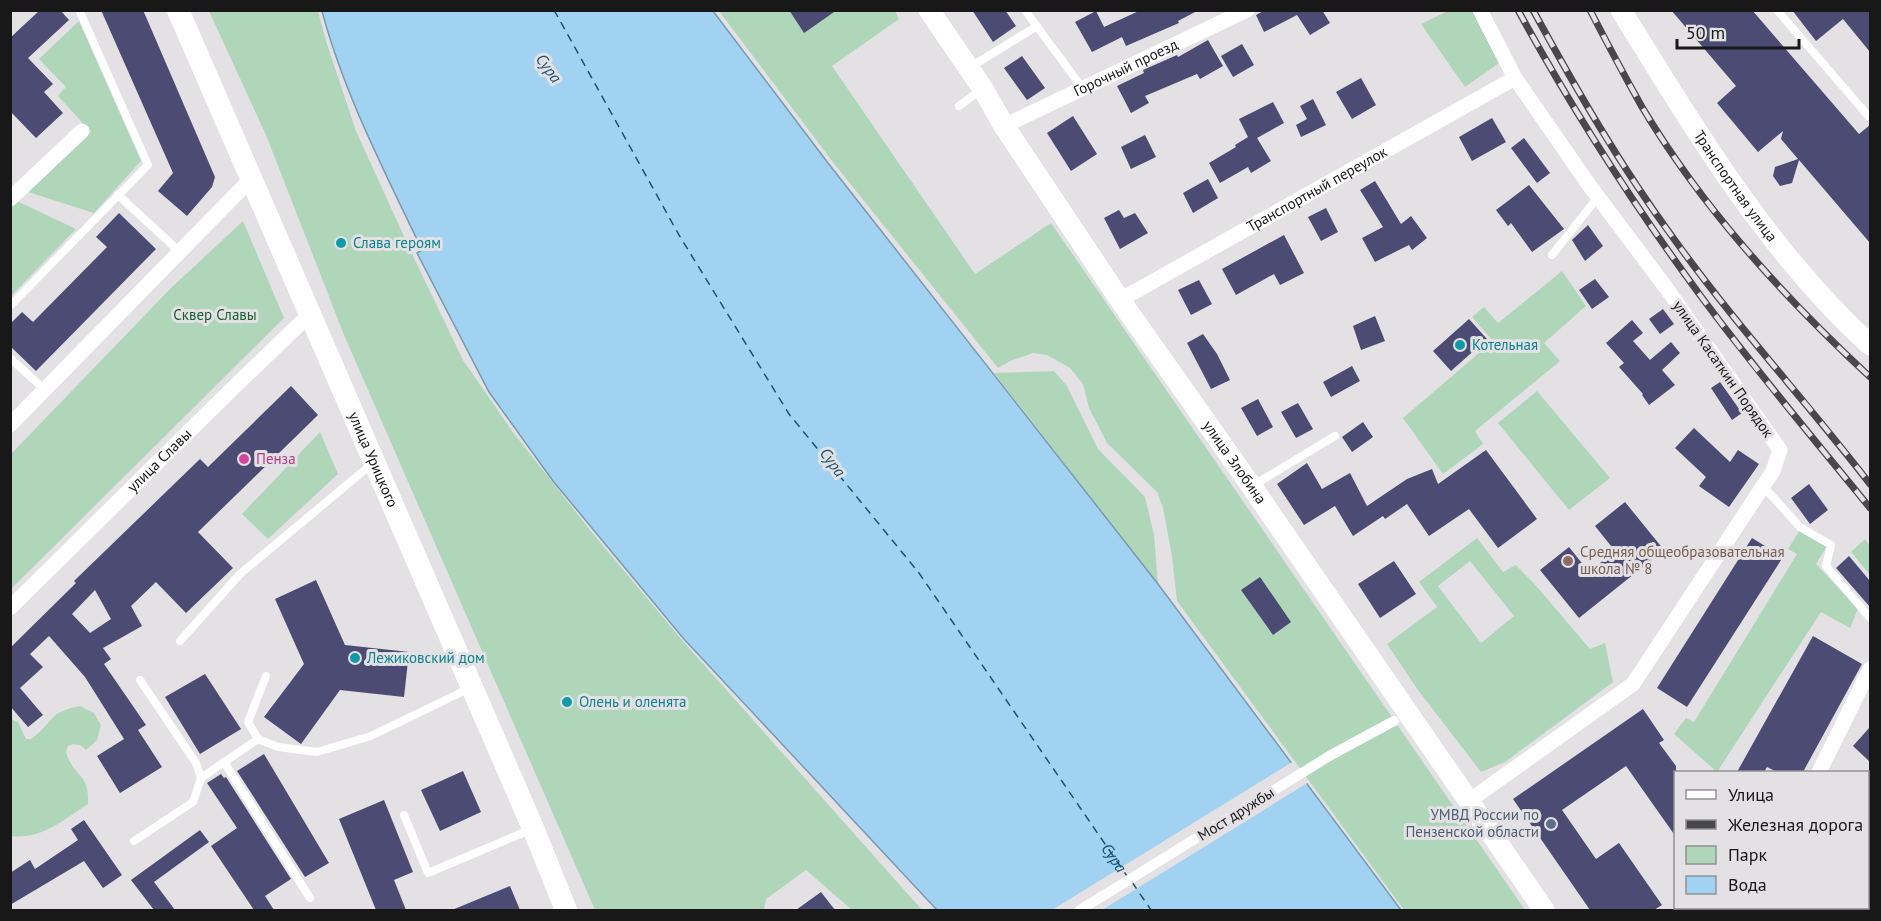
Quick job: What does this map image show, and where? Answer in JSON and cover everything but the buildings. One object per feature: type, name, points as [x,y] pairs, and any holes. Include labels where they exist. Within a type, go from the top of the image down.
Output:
[{"type":"main road","name":"улица Урицкого","points":[[177,10],[533,828],[566,910]]},
{"type":"main road","name":"улица Злобина","points":[[929,10],[1120,300],[1544,910]]},
{"type":"main road","name":"Транспортная улица","points":[[1622,10],[1704,144],[1788,258],[1847,324],[1870,345]]},
{"type":"street","name":"улица Касаткин Порядок","points":[[1469,801],[1633,684],[1773,471],[1780,450],[1515,78],[1480,10]]},
{"type":"street","name":"Горочный проезд","points":[[1004,126],[1116,75],[1246,11]]},
{"type":"street","name":"Транспортный переулок","points":[[1120,300],[1515,78]]},
{"type":"street","points":[[10,199],[82,131]]},
{"type":"street","points":[[10,425],[251,178]]},
{"type":"street","name":"улица Славы","points":[[10,608],[310,314]]},
{"type":"street","points":[[1819,771],[1870,669]]},
{"type":"street","name":"Мост дружбы","points":[[1080,910],[1331,755],[1394,721]]},
{"type":"lane","points":[[1025,10],[1083,89]]},
{"type":"lane","points":[[1777,10],[1870,118]]},
{"type":"lane","points":[[10,306],[148,165],[80,12]]},
{"type":"lane","points":[[969,68],[1036,26]]},
{"type":"lane","points":[[959,106],[983,89]]},
{"type":"lane","points":[[118,195],[180,252]]},
{"type":"lane","points":[[1552,255],[1598,197]]},
{"type":"lane","points":[[10,358],[45,390]]},
{"type":"lane","points":[[1252,487],[1335,435]]},
{"type":"lane","points":[[180,641],[240,574],[374,462]]},
{"type":"lane","points":[[1763,486],[1800,526],[1831,545],[1826,566],[1870,618]]},
{"type":"lane","points":[[266,676],[248,722],[258,739],[278,747],[317,752],[371,736],[472,687]]},
{"type":"lane","points":[[140,680],[196,763],[201,778]]},
{"type":"lane","points":[[134,841],[193,802],[201,778],[258,739]]},
{"type":"lane","points":[[224,762],[310,898]]},
{"type":"lane","points":[[404,815],[428,873],[533,828]]},
{"type":"green space","points":[[209,11],[318,11],[356,131],[463,360],[512,431],[594,535],[682,640],[922,910],[852,910],[806,870],[766,899],[764,910],[595,910],[344,335],[266,135]]},
{"type":"green space","points":[[719,11],[895,11],[899,19],[832,66],[975,274],[1051,223],[1525,910],[1404,910],[1177,601],[1172,556],[1163,508],[1157,492],[1107,443],[1089,408],[1083,384],[1070,368],[1047,355],[1033,353],[998,368],[832,161]]},
{"type":"green space","points":[[1448,11],[1474,11],[1502,61],[1465,87],[1421,24]]},
{"type":"green space","points":[[79,21],[141,161],[94,213],[28,192],[91,132],[58,96],[66,87],[39,59]]},
{"type":"green space","points":[[17,201],[76,229],[11,296],[11,207]]},
{"type":"green space","name":"Сквер Славы","points":[[243,221],[284,318],[11,589],[11,454],[171,288]]},
{"type":"green space","points":[[1562,271],[1586,306],[1544,343],[1560,361],[1475,431],[1483,444],[1443,474],[1403,418],[1493,341],[1472,317],[1484,307],[1498,323]]},
{"type":"green space","points":[[1054,371],[1067,386],[1098,449],[1145,497],[1154,535],[1158,584],[994,373]]},
{"type":"green space","points":[[1537,391],[1610,478],[1569,510],[1498,423]]},
{"type":"green space","points":[[320,432],[338,474],[268,539],[242,514]]},
{"type":"green space","points":[[1800,530],[1827,546],[1816,564],[1858,609],[1850,628],[1821,612],[1716,771],[1674,734],[1686,718],[1694,722],[1797,554],[1788,549]]},
{"type":"green space","points":[[1477,538],[1503,572],[1516,565],[1590,649],[1605,643],[1613,682],[1505,762],[1481,772],[1418,690],[1387,644],[1437,607],[1419,582]],"holes":[[[1470,561],[1514,616],[1481,643],[1438,586]]]},
{"type":"green space","points":[[1865,539],[1870,546],[1870,575],[1851,552]]},
{"type":"green space","points":[[80,706],[94,713],[101,725],[97,740],[86,750],[80,745],[73,744],[68,746],[66,752],[84,781],[88,804],[42,832],[11,836],[11,719],[18,722],[26,739],[31,739],[56,715],[69,708]]},
{"type":"water","name":"Сура","points":[[322,11],[713,11],[828,163],[1158,584],[1401,910],[937,910],[683,638],[553,481],[489,392],[417,253],[422,250],[354,103]]},
{"type":"pier","points":[[1294,761],[1309,782],[1102,910],[1052,910]]},
{"type":"ferry route","points":[[554,10],[679,235],[789,414],[919,573],[1127,876]]},
{"type":"ferry route","points":[[1132,882],[1151,910]]},
{"type":"railway","points":[[1518,10],[1582,120],[1675,261],[1741,349],[1870,508]]},
{"type":"railway","points":[[1533,10],[1600,127],[1654,212],[1697,271],[1870,484]]},
{"type":"railway","points":[[1590,10],[1642,107],[1691,181],[1776,283],[1870,377]]},
{"type":"place","name":"Слава героям","points":[[341,243]]},
{"type":"place","name":"Котельная","points":[[1460,345]]},
{"type":"place","name":"Пенза","points":[[244,459]]},
{"type":"place","name":"Средняя общеобразовательная школа № 8","points":[[1568,561]]},
{"type":"place","name":"Лежиковский дом","points":[[355,658]]},
{"type":"place","name":"Олень и оленята","points":[[567,702]]},
{"type":"place","name":"УМВД России по Пензенской области","points":[[1551,824]]}]
